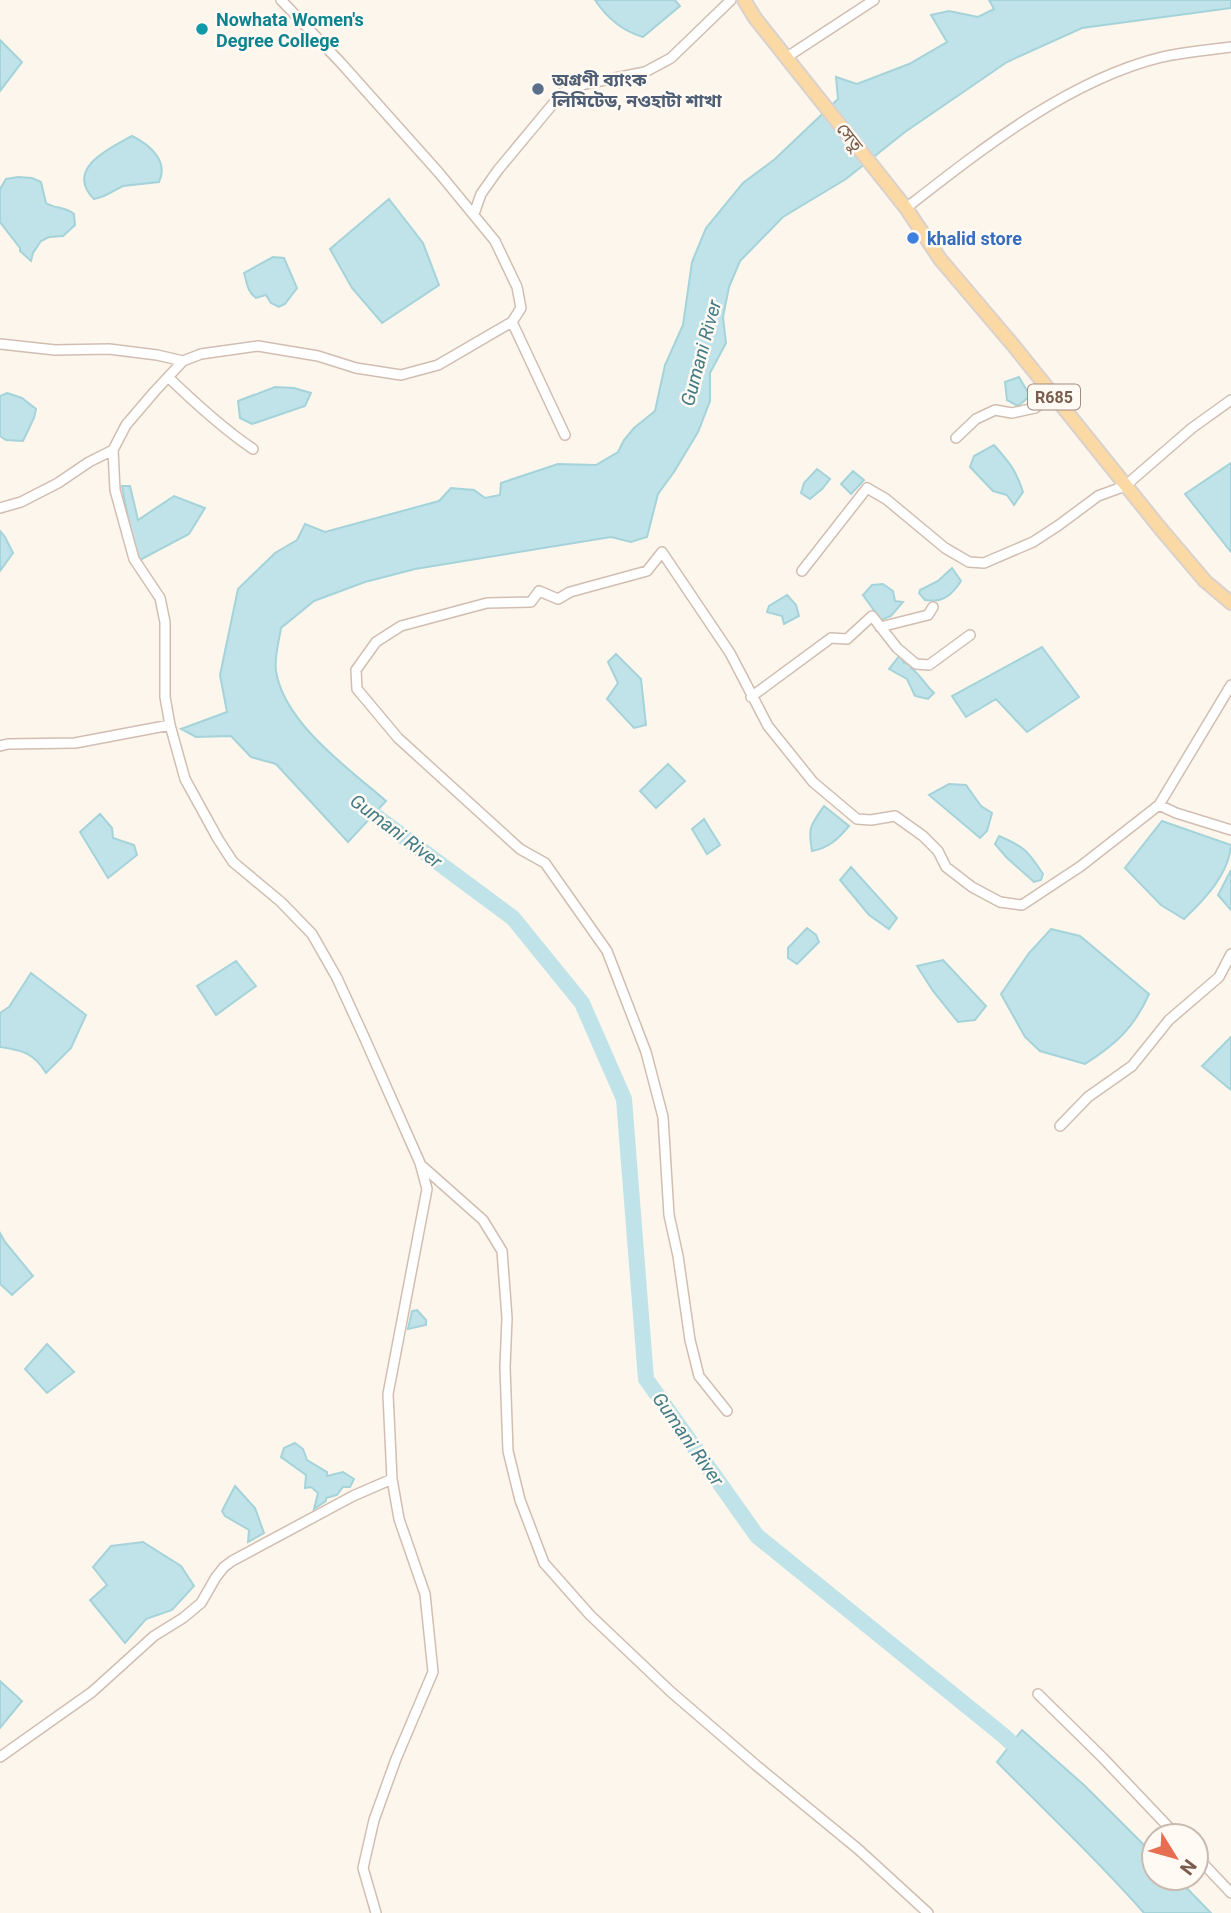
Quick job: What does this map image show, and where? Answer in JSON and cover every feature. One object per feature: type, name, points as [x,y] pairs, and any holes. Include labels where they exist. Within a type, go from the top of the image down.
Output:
[{"type":"main road","name":"R685","points":[[733,0],[755,18]]},
{"type":"main road","name":"R685","points":[[744,0],[787,57]]},
{"type":"main road","name":"সেতু","points":[[787,57],[906,208]]},
{"type":"main road","name":"R685","points":[[906,208],[940,259],[1013,345],[1125,486],[1205,581],[1231,603]]},
{"type":"street","points":[[281,0],[440,174],[495,241],[517,287],[521,308],[512,322],[438,365],[401,375],[356,368],[318,356],[258,346],[201,354],[183,361],[168,377],[126,425],[113,450],[115,490],[134,559],[160,598],[165,622],[165,697],[185,779],[233,862],[281,902],[312,933],[319,944],[337,978],[420,1163],[427,1189],[388,1394],[392,1479],[399,1519],[425,1594],[433,1672],[396,1759],[374,1820],[363,1868],[376,1913]]},
{"type":"street","points":[[474,215],[481,194],[492,178],[562,93],[585,84],[645,72],[663,63],[733,0]]},
{"type":"street","points":[[787,57],[874,0]]},
{"type":"street","points":[[906,208],[964,164],[1055,102],[1113,74],[1162,58],[1231,47]]},
{"type":"street","points":[[512,322],[565,435]]},
{"type":"street","points":[[0,344],[55,350],[109,349],[183,361]]},
{"type":"street","points":[[168,377],[207,414],[253,449]]},
{"type":"street","points":[[956,438],[976,419],[995,411],[1013,413],[1035,408],[1052,395]]},
{"type":"street","points":[[802,571],[867,488],[886,499],[945,548],[970,562],[984,563],[1033,542],[1098,496],[1125,486],[1192,428],[1231,400]]},
{"type":"street","points":[[0,508],[21,502],[113,450]]},
{"type":"street","points":[[727,1410],[699,1376],[690,1340],[669,1215],[663,1117],[646,1052],[607,951],[545,863],[520,849],[398,738],[357,689],[356,670],[376,642],[401,626],[487,603],[531,603],[539,591],[558,599],[570,592],[647,571],[662,552],[730,653],[768,726],[813,782],[858,819],[895,816],[923,836],[938,851],[946,867],[972,887],[1000,902],[1022,905],[1081,866],[1159,805],[1231,685]]},
{"type":"street","points":[[880,627],[928,615],[933,607]]},
{"type":"street","points":[[751,697],[831,638],[847,639],[872,616],[897,648],[916,664],[929,665],[970,635]]},
{"type":"street","points":[[0,746],[75,743],[170,725]]},
{"type":"street","points":[[1159,805],[1231,830]]},
{"type":"street","points":[[1060,1126],[1088,1097],[1132,1066],[1169,1020],[1219,977],[1231,954]]},
{"type":"street","points":[[420,1163],[483,1220],[502,1251],[507,1318],[505,1367],[508,1451],[520,1500],[544,1563],[590,1615],[670,1691],[858,1849],[928,1913]]},
{"type":"street","points":[[0,1757],[92,1692],[154,1636],[201,1603],[224,1567],[353,1496],[392,1479]]},
{"type":"street","points":[[1038,1694],[1164,1822]]},
{"type":"street","points":[[1210,1871],[1231,1893]]},
{"type":"water","points":[[595,0],[675,0],[680,6],[643,37],[616,23]]},
{"type":"water","points":[[989,0],[1231,0],[1231,8],[1082,28],[1007,62],[905,132],[846,179],[783,217],[740,261],[729,287],[723,317],[726,343],[710,373],[710,401],[698,432],[658,494],[647,537],[631,542],[611,537],[415,569],[365,582],[314,601],[281,628],[276,671],[281,690],[291,709],[320,743],[386,801],[348,842],[276,764],[251,757],[231,736],[196,737],[181,729],[227,712],[220,675],[238,589],[275,553],[297,540],[305,524],[325,532],[439,501],[451,488],[474,490],[485,498],[500,495],[501,483],[558,464],[596,465],[618,452],[634,428],[655,411],[665,365],[683,325],[692,262],[706,228],[743,183],[775,159],[838,99],[836,77],[857,84],[909,64],[947,42],[931,15],[949,11],[978,17],[994,9]]},
{"type":"water","points":[[0,40],[22,62],[0,91]]},
{"type":"water","points":[[132,136],[156,154],[162,167],[159,182],[123,186],[94,199],[86,188],[84,178],[87,169],[102,153]]},
{"type":"water","points":[[18,177],[41,182],[46,203],[74,214],[75,225],[63,236],[49,237],[41,241],[31,261],[20,251],[0,222],[0,189],[6,179]]},
{"type":"water","points":[[389,199],[423,243],[439,285],[382,323],[352,288],[330,249]]},
{"type":"water","points":[[273,257],[284,258],[297,288],[285,304],[279,307],[271,303],[266,295],[256,298],[253,296],[244,273]]},
{"type":"water","points":[[1019,377],[1030,396],[1018,406],[1007,400],[1005,382]]},
{"type":"water","points":[[275,387],[294,388],[311,393],[305,406],[252,424],[240,418],[238,401]]},
{"type":"water","points":[[7,393],[22,398],[36,409],[23,441],[6,440],[0,436],[0,396]]},
{"type":"water","points":[[994,445],[1012,467],[1023,492],[1014,505],[1007,495],[993,491],[970,467],[974,456]]},
{"type":"water","points":[[1231,463],[1231,552],[1185,494]]},
{"type":"water","points":[[817,469],[830,479],[810,499],[801,493],[804,483]]},
{"type":"water","points":[[853,471],[864,480],[851,494],[841,484]]},
{"type":"water","points":[[122,486],[130,486],[138,520],[174,496],[205,508],[189,534],[138,561]]},
{"type":"water","points":[[0,531],[13,553],[0,571]]},
{"type":"water","points":[[952,568],[961,581],[954,590],[942,599],[925,600],[919,593],[920,590],[938,581]]},
{"type":"water","points":[[883,584],[893,591],[895,601],[903,602],[891,616],[881,620],[863,595],[872,585]]},
{"type":"water","points":[[787,595],[796,605],[799,616],[784,624],[782,616],[767,612],[769,606]]},
{"type":"water","points":[[1042,647],[1079,697],[1027,732],[996,699],[966,717],[952,696]]},
{"type":"water","points":[[616,654],[641,679],[646,725],[634,728],[607,699],[618,683],[608,662]]},
{"type":"water","points":[[900,655],[904,663],[912,665],[911,668],[934,693],[928,699],[915,696],[907,679],[889,669]]},
{"type":"water","points":[[668,764],[685,781],[656,808],[640,791]]},
{"type":"water","points":[[949,784],[966,785],[981,806],[992,813],[987,831],[980,838],[929,795]]},
{"type":"water","points":[[824,806],[849,826],[833,842],[812,851],[811,827]]},
{"type":"water","points":[[100,814],[112,828],[113,838],[134,845],[137,855],[108,878],[80,832]]},
{"type":"water","points":[[704,819],[720,845],[707,854],[692,829]]},
{"type":"water","points":[[1162,821],[1231,845],[1221,876],[1184,919],[1161,905],[1125,868]]},
{"type":"water","points":[[999,836],[1015,843],[1029,855],[1043,874],[1041,880],[1034,882],[1007,858],[995,844]]},
{"type":"water","points":[[851,867],[897,918],[889,929],[869,915],[840,880]]},
{"type":"water","points":[[1231,870],[1231,910],[1218,895]]},
{"type":"water","points":[[807,928],[816,935],[819,942],[797,964],[788,958],[788,948]]},
{"type":"water","points":[[1051,929],[1080,936],[1149,994],[1123,1034],[1085,1064],[1040,1051],[1025,1037],[1001,994],[1029,953]]},
{"type":"water","points":[[943,960],[986,1006],[975,1020],[958,1022],[917,966]]},
{"type":"water","points":[[236,961],[256,986],[216,1015],[197,986]]},
{"type":"water","points":[[31,973],[86,1015],[71,1048],[46,1073],[37,1061],[27,1054],[0,1047],[0,1013],[9,1007]]},
{"type":"water","points":[[1231,1037],[1231,1090],[1202,1066]]},
{"type":"water","points":[[0,1233],[33,1276],[12,1295],[0,1284]]},
{"type":"water","points":[[417,1310],[426,1320],[426,1325],[408,1329],[412,1311]]},
{"type":"water","points":[[47,1344],[74,1372],[47,1393],[25,1369]]},
{"type":"water","points":[[295,1443],[303,1449],[307,1460],[327,1472],[327,1476],[343,1472],[354,1479],[350,1487],[343,1487],[337,1495],[326,1498],[326,1501],[314,1509],[318,1493],[311,1487],[305,1488],[306,1475],[281,1457],[284,1448]]},
{"type":"water","points":[[235,1486],[255,1508],[264,1533],[248,1542],[249,1530],[225,1516],[222,1511]]},
{"type":"water","points":[[143,1542],[181,1566],[194,1586],[172,1610],[146,1619],[125,1643],[90,1600],[107,1585],[93,1567],[111,1546]]},
{"type":"water","points":[[0,1681],[22,1701],[0,1728]]},
{"type":"water","points":[[1022,1730],[1085,1786],[1140,1841],[1140,1892],[1191,1892],[1211,1913],[1144,1913],[997,1762]]},
{"type":"waterway","name":"Gumani River","points":[[358,803],[513,918],[582,1003],[624,1099],[646,1379],[757,1536],[1028,1758]]},
{"type":"place","name":"Nowhata Women's Degree College","points":[[202,29]]},
{"type":"place","name":"অগ্রণী ব্যাংক লিমিটেড, নওহাটা শাখা","points":[[538,89]]},
{"type":"place","name":"khalid store","points":[[913,238]]}]
